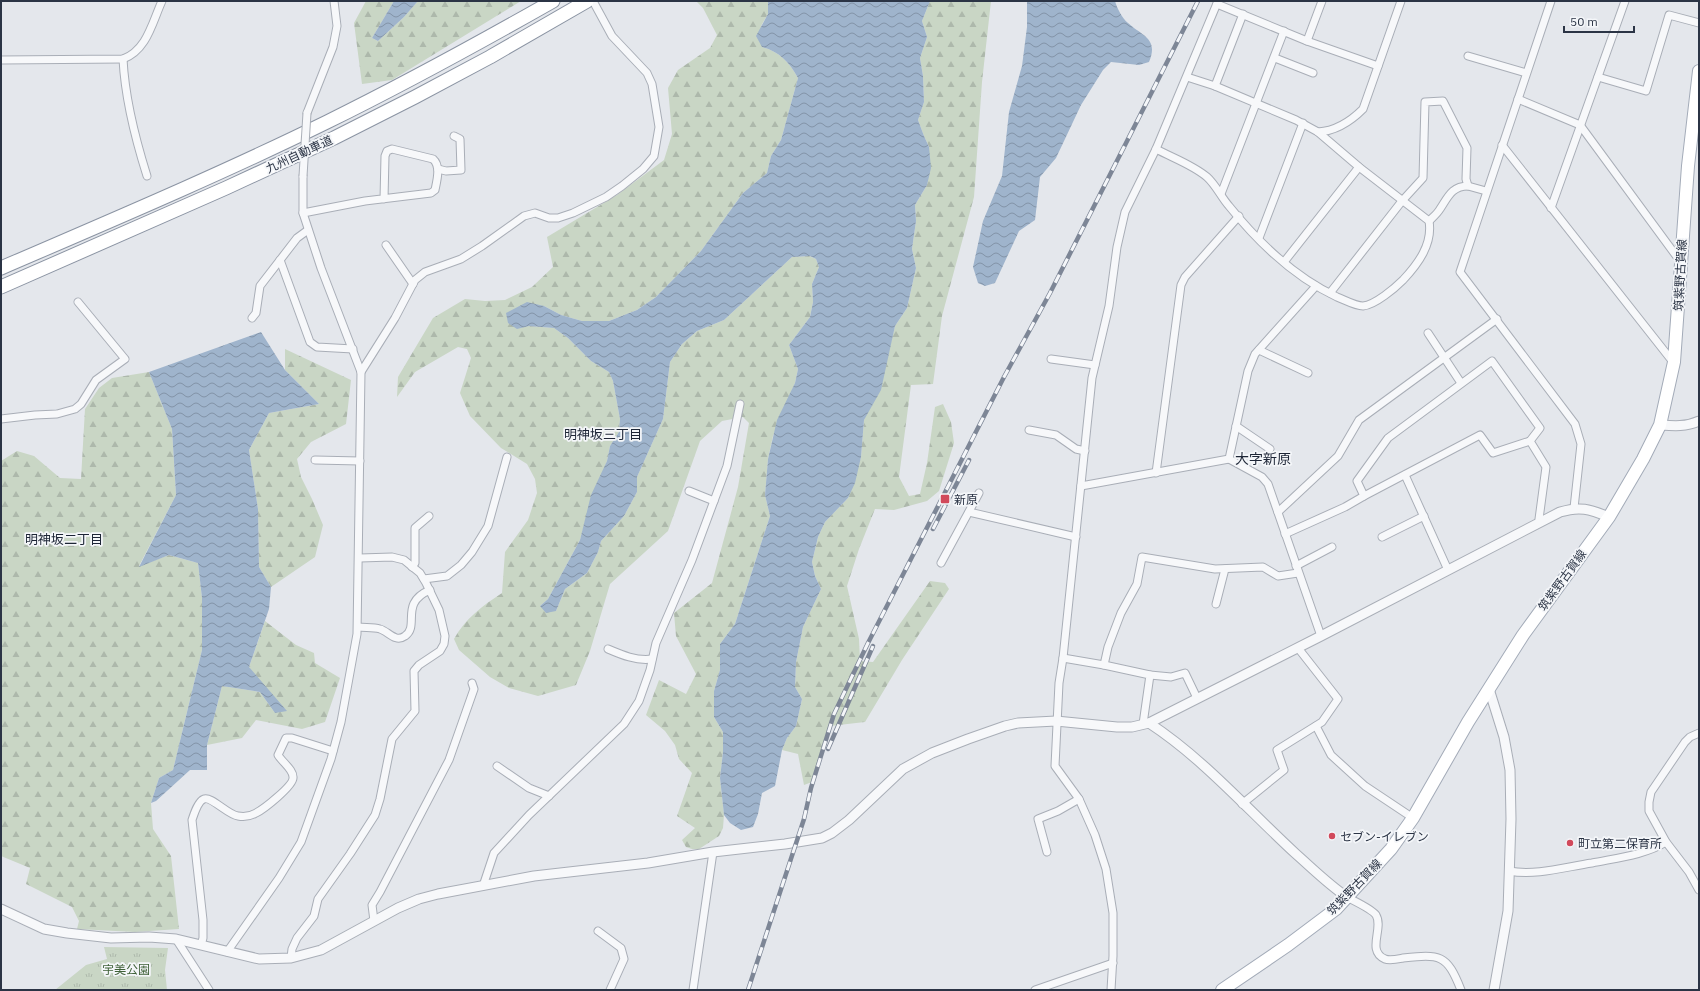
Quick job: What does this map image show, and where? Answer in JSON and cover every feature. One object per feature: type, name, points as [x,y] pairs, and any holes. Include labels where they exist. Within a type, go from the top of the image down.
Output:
[{"type":"highway","name":"九州自動車道","points":[[1,268],[218,173],[327,122],[481,42],[553,1]]},
{"type":"highway","name":"九州自動車道","points":[[1,287],[38,272],[334,138],[476,64],[587,1]]},
{"type":"main road","name":"筑紫野古賀線","points":[[1222,990],[1288,945],[1330,913],[1348,897],[1391,848],[1413,818],[1468,722],[1523,635],[1608,516],[1636,473],[1660,425],[1674,362],[1678,320],[1680,261],[1692,122],[1699,71]]},
{"type":"street","points":[[1,60],[123,59],[133,55],[148,37],[162,1]]},
{"type":"street","points":[[227,952],[279,878],[301,842],[326,776],[333,751],[358,627],[361,372],[302,213],[307,113],[333,47],[336,26],[334,1]]},
{"type":"street","points":[[361,372],[395,318],[412,284],[425,272],[461,259],[524,216],[535,213],[549,218],[558,218],[572,213],[606,196],[622,186],[643,169],[654,156],[659,126],[652,84],[647,74],[612,36],[593,1]]},
{"type":"street","points":[[1308,41],[1322,1]]},
{"type":"street","points":[[1318,132],[1327,132],[1350,121],[1363,109],[1400,1]]},
{"type":"street","points":[[1551,1],[1460,272],[1575,424],[1581,444],[1574,508]]},
{"type":"street","points":[[1551,208],[1625,1]]},
{"type":"street","points":[[1111,990],[1113,963],[1113,913],[1106,869],[1095,835],[1079,799],[1055,766],[1059,683],[1076,538],[1092,378],[1109,306],[1117,247],[1125,212],[1156,149],[1217,2],[1308,41],[1378,66]]},
{"type":"street","points":[[1215,86],[1243,14]]},
{"type":"street","points":[[1598,77],[1646,91],[1669,15],[1699,23]]},
{"type":"street","points":[[1220,194],[1284,31]]},
{"type":"street","points":[[1468,56],[1526,73]]},
{"type":"street","points":[[1274,58],[1313,73]]},
{"type":"street","points":[[123,59],[125,85],[136,142],[147,176]]},
{"type":"street","points":[[1156,149],[1198,170],[1208,179],[1229,206],[1273,254],[1316,286],[1352,303],[1363,306],[1380,299],[1403,281],[1422,257],[1430,229],[1429,221],[1359,167],[1318,132],[1303,123],[1215,86],[1187,77]]},
{"type":"street","points":[[1518,99],[1580,125],[1680,261]]},
{"type":"street","points":[[1330,293],[1402,201],[1423,178],[1425,102],[1443,101],[1461,134],[1468,148],[1466,179],[1468,186]]},
{"type":"street","points":[[1259,238],[1303,123]]},
{"type":"street","points":[[438,169],[446,171],[461,170],[460,139],[454,136]]},
{"type":"street","points":[[1502,145],[1674,362]]},
{"type":"street","points":[[302,213],[384,199],[431,193],[435,190],[438,169],[437,162],[434,159],[392,150],[387,151],[385,156],[384,199]]},
{"type":"street","points":[[1284,262],[1359,167]]},
{"type":"street","points":[[1429,221],[1439,211],[1451,192],[1461,186],[1468,186],[1486,191]]},
{"type":"street","points":[[1156,472],[1181,285],[1185,278],[1239,216]]},
{"type":"street","points":[[252,318],[256,313],[260,286],[297,238],[308,230]]},
{"type":"street","points":[[386,245],[412,284]]},
{"type":"street","points":[[280,260],[310,342],[317,346],[353,349]]},
{"type":"street","points":[[1228,459],[1248,371],[1255,354],[1316,286]]},
{"type":"street","points":[[1,419],[57,414],[75,409],[81,404],[96,380],[125,359],[78,302]]},
{"type":"street","points":[[1278,512],[1338,456],[1359,420],[1497,319]]},
{"type":"street","points":[[1428,333],[1462,383]]},
{"type":"street","points":[[1259,350],[1308,373]]},
{"type":"street","points":[[1051,359],[1095,365]]},
{"type":"street","points":[[1285,534],[1345,508],[1364,496],[1480,435],[1493,453],[1530,441],[1540,428],[1492,361],[1388,438],[1357,481],[1364,496]]},
{"type":"street","points":[[483,886],[494,853],[529,815],[624,724],[639,701],[656,643],[692,560],[727,466],[740,404]]},
{"type":"street","points":[[1660,425],[1682,426],[1690,425],[1699,421]]},
{"type":"street","points":[[1236,426],[1270,449]]},
{"type":"street","points":[[1029,430],[1056,435],[1076,449],[1085,451]]},
{"type":"street","points":[[1530,441],[1546,467],[1539,519]]},
{"type":"street","points":[[424,579],[447,576],[461,566],[472,552],[488,526],[507,457]]},
{"type":"street","points":[[1081,486],[1228,459],[1262,477],[1268,484],[1321,636]]},
{"type":"street","points":[[315,460],[360,461]]},
{"type":"street","points":[[1405,475],[1448,570]]},
{"type":"street","points":[[689,491],[714,501]]},
{"type":"street","points":[[941,563],[979,493]]},
{"type":"street","points":[[1,910],[44,929],[67,933],[111,938],[149,937],[176,939],[259,959],[291,958],[321,950],[398,908],[419,899],[534,876],[648,863],[713,852],[785,844],[822,838],[832,833],[849,820],[904,769],[932,754],[1005,726],[1018,723],[1056,721],[1117,727],[1132,727],[1146,724],[1298,648],[1560,512],[1574,508],[1594,511],[1608,516]]},
{"type":"street","points":[[969,512],[1076,538]]},
{"type":"street","points":[[412,567],[415,563],[415,528],[429,516]]},
{"type":"street","points":[[1382,538],[1424,516]]},
{"type":"street","points":[[1104,665],[1108,647],[1121,613],[1137,584],[1142,557],[1215,569],[1263,567],[1278,576],[1297,570],[1332,547]]},
{"type":"street","points":[[291,958],[292,949],[298,938],[314,916],[318,898],[350,854],[375,815],[380,799],[392,739],[415,711],[414,671],[419,665],[440,651],[444,644],[445,636],[439,610],[420,573],[404,560],[392,558],[360,558]]},
{"type":"street","points":[[1216,604],[1225,569]]},
{"type":"street","points":[[358,627],[381,629],[392,637],[403,638],[407,635],[410,629],[411,610],[414,601],[419,596],[430,590]]},
{"type":"street","points":[[1242,804],[1284,770],[1277,750],[1322,722],[1338,699],[1298,648]]},
{"type":"street","points":[[608,649],[624,656],[644,660],[652,659]]},
{"type":"street","points":[[1063,658],[1150,675],[1171,677],[1185,674],[1197,698]]},
{"type":"street","points":[[1146,724],[1150,675]]},
{"type":"street","points":[[374,921],[372,905],[449,760],[474,689],[472,683]]},
{"type":"street","points":[[1489,689],[1504,737],[1510,770],[1511,820],[1508,911],[1494,990]]},
{"type":"street","points":[[1146,724],[1163,732],[1199,762],[1242,804],[1334,888],[1375,914],[1378,920],[1376,946],[1379,955],[1386,960],[1431,956],[1442,958],[1454,972],[1461,990]]},
{"type":"street","points":[[1316,726],[1331,755],[1365,786],[1413,818]]},
{"type":"street","points":[[1699,733],[1690,737],[1685,742],[1651,792],[1649,802],[1649,811],[1666,842],[1689,872],[1699,890]]},
{"type":"street","points":[[201,945],[203,938],[203,920],[192,820],[195,810],[202,799],[205,798],[211,800],[231,814],[247,816],[256,813],[291,784],[293,778],[292,773],[278,755],[286,738],[292,738],[333,751]]},
{"type":"street","points":[[496,766],[529,788],[549,796]]},
{"type":"street","points":[[1047,852],[1038,819],[1058,812],[1079,799]]},
{"type":"street","points":[[1509,871],[1520,873],[1570,867],[1642,852],[1666,842]]},
{"type":"street","points":[[693,990],[713,852]]},
{"type":"street","points":[[598,931],[621,948],[624,959],[610,990]]},
{"type":"street","points":[[176,939],[209,990]]},
{"type":"street","points":[[1035,990],[1113,963]]},
{"type":"green space","points":[[366,1],[394,1],[372,38],[378,41],[404,17],[418,1],[521,1],[392,80],[362,84],[354,23]]},
{"type":"green space","points":[[696,1],[768,1],[768,14],[761,26],[762,47],[783,58],[798,78],[781,140],[771,156],[767,173],[743,193],[701,251],[656,297],[637,310],[609,321],[582,321],[561,315],[544,306],[517,328],[529,326],[554,328],[568,338],[591,361],[609,372],[613,381],[620,419],[619,432],[610,446],[607,461],[586,518],[580,540],[548,599],[540,606],[556,611],[565,589],[587,573],[598,552],[601,541],[624,516],[637,492],[637,477],[663,419],[670,362],[682,344],[697,331],[724,320],[792,257],[809,256],[816,259],[819,267],[812,284],[813,302],[810,317],[789,345],[798,369],[795,383],[773,436],[768,459],[765,495],[770,516],[735,624],[720,644],[720,670],[714,691],[714,717],[723,732],[723,752],[720,778],[724,815],[723,828],[719,836],[699,849],[692,849],[686,847],[682,840],[695,828],[677,816],[692,773],[679,759],[675,745],[665,731],[646,715],[659,680],[686,694],[696,674],[676,636],[674,613],[712,583],[738,487],[749,423],[743,417],[722,421],[700,441],[668,531],[610,584],[590,651],[576,685],[538,696],[509,688],[490,677],[459,650],[454,639],[463,625],[475,613],[502,593],[505,552],[528,520],[537,493],[535,479],[527,464],[501,448],[470,416],[460,393],[471,358],[467,349],[458,347],[415,372],[397,397],[398,377],[433,318],[465,299],[485,301],[505,300],[532,287],[553,267],[547,237],[617,195],[664,160],[672,134],[668,88],[678,70],[710,48],[717,35],[703,8]]},
{"type":"green space","points":[[930,1],[991,1],[982,82],[974,197],[942,316],[933,384],[911,385],[899,477],[909,496],[920,494],[927,463],[935,407],[943,404],[951,422],[954,443],[939,491],[927,501],[894,510],[875,509],[859,549],[847,586],[859,639],[860,661],[873,662],[930,581],[945,583],[949,589],[902,660],[865,722],[830,726],[812,782],[804,785],[798,754],[782,750],[787,738],[796,726],[802,699],[795,687],[796,662],[803,627],[821,589],[815,576],[812,562],[818,537],[825,522],[848,498],[861,457],[864,420],[891,342],[895,326],[907,308],[916,268],[912,249],[916,221],[915,205],[927,185],[929,147],[918,120],[924,102],[923,76],[920,58],[927,37],[922,21]]},
{"type":"green space","points":[[285,349],[351,380],[346,424],[311,442],[297,459],[301,477],[323,525],[315,557],[271,587],[259,567],[258,509],[249,450],[269,413],[319,404],[285,370]]},
{"type":"green space","points":[[149,372],[172,429],[176,495],[139,566],[169,555],[198,563],[202,598],[202,650],[173,770],[159,778],[151,803],[153,829],[171,856],[179,929],[135,932],[77,929],[79,921],[72,907],[26,884],[30,868],[1,856],[1,461],[17,451],[34,456],[60,478],[81,479],[85,409],[99,388],[112,378]]},
{"type":"green space","points":[[265,621],[296,645],[314,653],[315,663],[340,678],[325,722],[302,729],[256,720],[242,738],[207,745],[222,686],[260,692],[275,713],[249,667]]},
{"type":"green space","name":"宇美公園","points":[[104,947],[168,948],[165,970],[167,990],[55,990],[86,965],[107,959]]},
{"type":"water","points":[[394,1],[418,1],[404,17],[378,41],[372,38]]},
{"type":"water","points":[[768,1],[930,1],[922,21],[927,37],[920,58],[923,76],[924,102],[918,120],[929,147],[931,168],[927,185],[915,205],[916,221],[912,249],[916,268],[907,308],[895,326],[881,390],[864,420],[861,457],[855,483],[848,498],[825,522],[818,537],[812,562],[815,576],[821,589],[803,627],[796,662],[795,687],[802,699],[796,726],[787,738],[782,750],[775,786],[762,793],[758,814],[753,827],[741,830],[730,823],[724,815],[720,778],[723,752],[723,732],[714,717],[714,691],[720,670],[720,644],[735,624],[770,516],[765,495],[768,459],[777,420],[795,383],[798,369],[789,345],[810,317],[813,302],[812,284],[819,267],[816,259],[810,256],[792,257],[724,320],[697,331],[682,344],[670,362],[663,419],[637,477],[637,492],[624,516],[601,541],[598,552],[587,573],[565,589],[556,611],[546,613],[540,606],[548,599],[580,540],[591,495],[607,461],[610,446],[619,432],[620,419],[613,381],[609,372],[591,361],[568,338],[554,328],[529,326],[517,329],[508,323],[506,313],[527,302],[544,306],[561,315],[582,321],[609,321],[637,310],[656,297],[701,251],[743,193],[767,173],[771,156],[781,140],[798,78],[783,58],[762,47],[756,36],[768,14]]},
{"type":"water","points":[[1027,1],[1115,1],[1120,13],[1126,21],[1148,38],[1152,48],[1152,54],[1149,62],[1139,65],[1111,62],[1103,70],[1081,105],[1056,158],[1040,177],[1035,220],[1019,231],[995,283],[985,286],[978,283],[973,267],[983,221],[1002,176],[1009,112],[1022,66],[1027,27]]},
{"type":"water","points":[[261,332],[285,370],[319,404],[269,413],[249,450],[258,509],[259,567],[271,587],[269,609],[249,667],[287,711],[275,713],[260,692],[222,686],[207,745],[207,770],[190,770],[156,801],[151,803],[159,778],[173,770],[202,650],[202,598],[198,563],[169,555],[139,567],[176,495],[172,429],[149,372]]},
{"type":"railway","points":[[748,990],[804,819],[811,788],[834,714],[868,643],[1004,377],[1050,293],[1198,1]]},
{"type":"railway","points":[[933,529],[969,460]]},
{"type":"railway","points":[[828,749],[873,646]]},
{"type":"place","name":"新原","points":[[945,499]]},
{"type":"place","name":"セブン-イレブン","points":[[1332,836]]},
{"type":"place","name":"町立第二保育所","points":[[1570,843]]},
{"type":"district","name":"明神坂三丁目","points":[[603,434]]},
{"type":"district","name":"大字新原","points":[[1263,459]]},
{"type":"district","name":"明神坂二丁目","points":[[64,539]]}]
